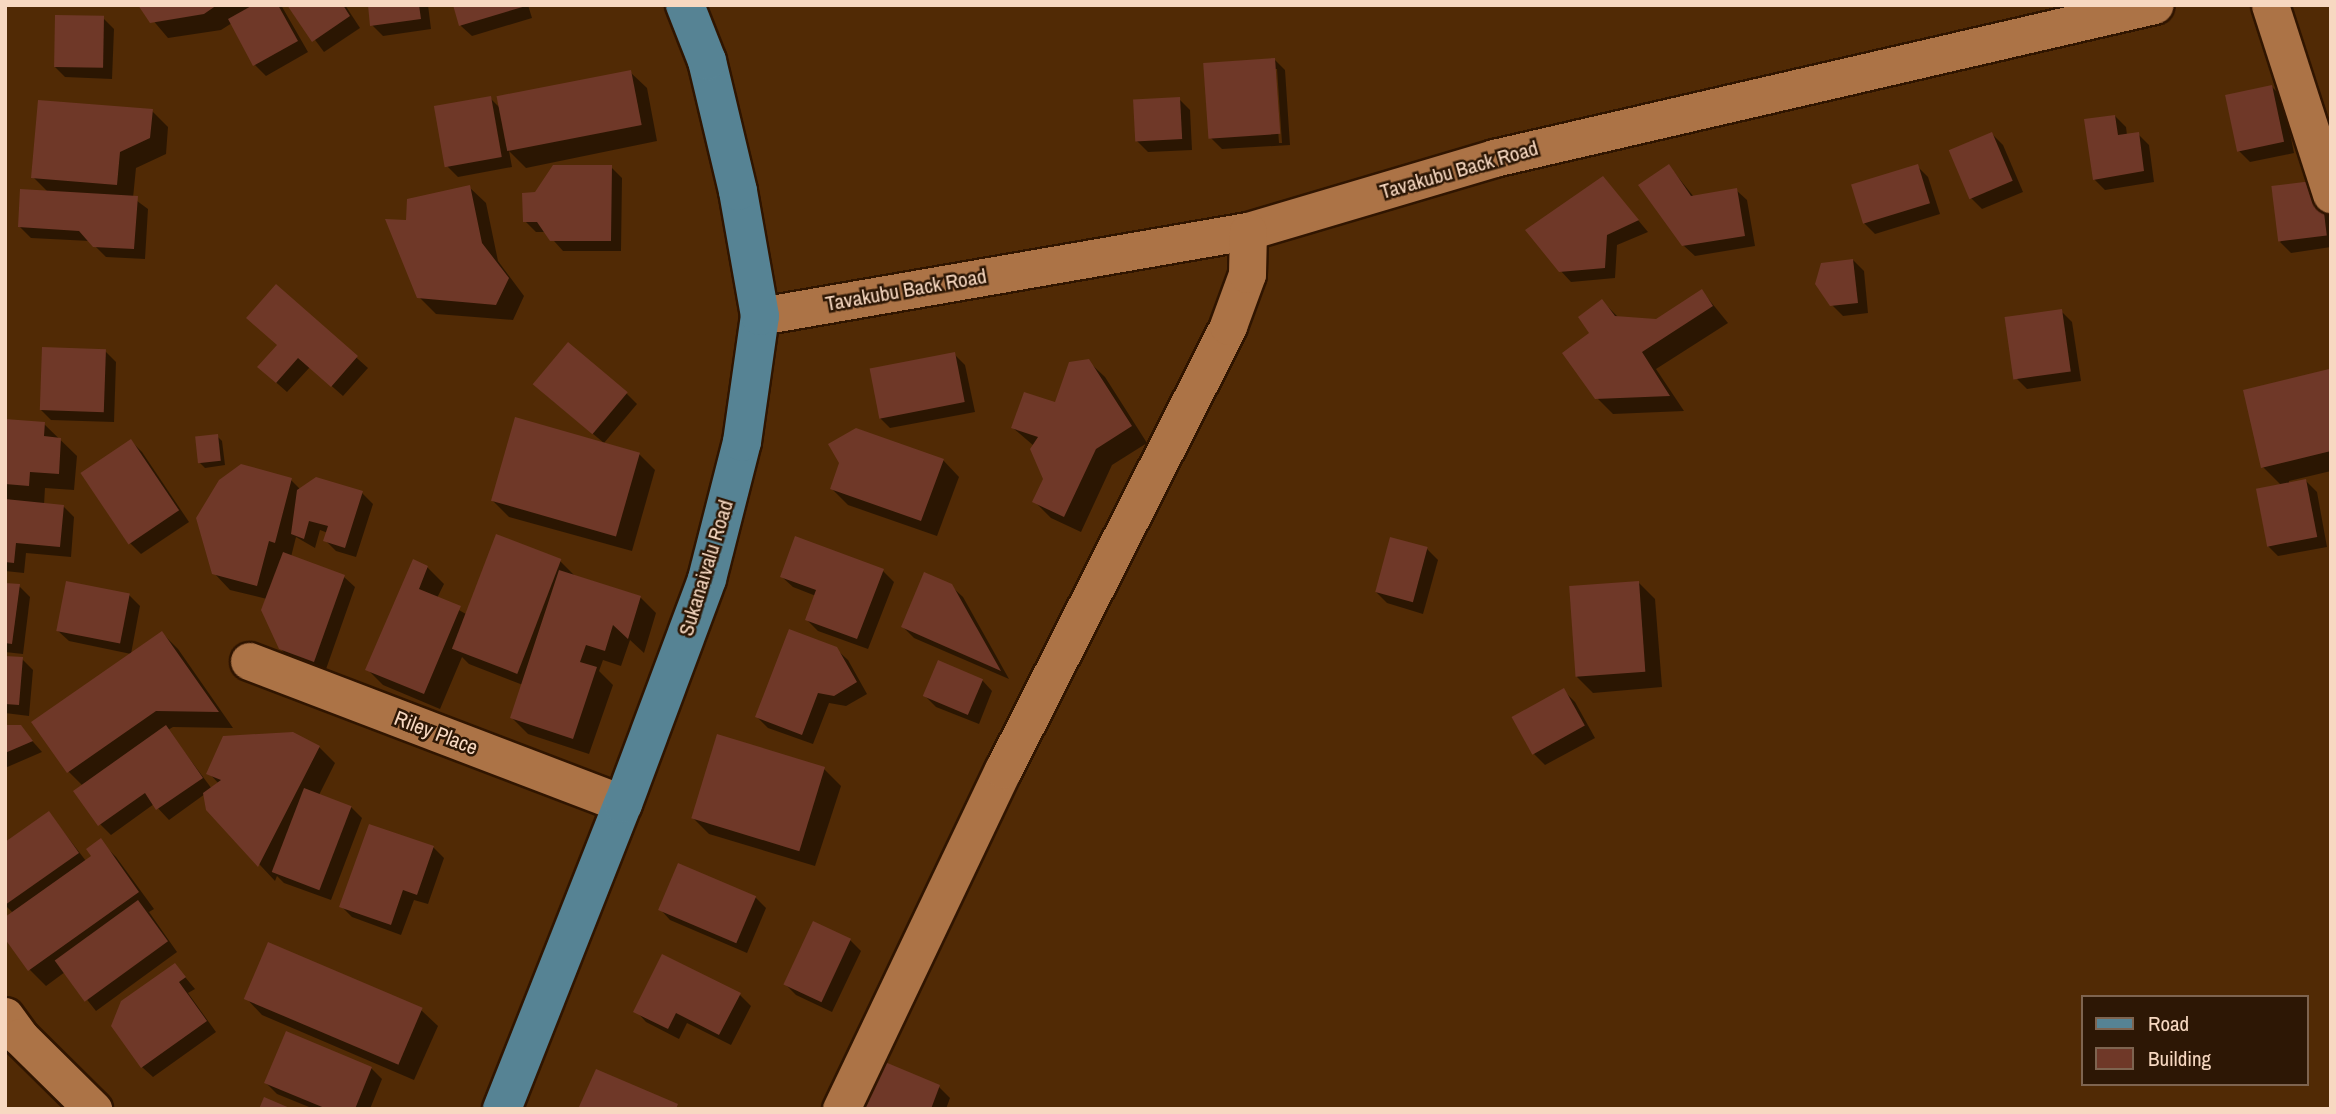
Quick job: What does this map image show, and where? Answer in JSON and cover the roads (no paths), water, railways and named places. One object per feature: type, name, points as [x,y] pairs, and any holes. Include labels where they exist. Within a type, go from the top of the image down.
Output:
[{"type":"main road","name":"Sukanaivalu Road","points":[[502,1109],[707,579],[742,442],[760,316],[738,191],[707,61],[685,5]]},
{"type":"street","name":"Tavakubu Back Road","points":[[760,316],[1248,231],[1494,158],[2154,5]]},
{"type":"street","points":[[2270,5],[2331,194]]},
{"type":"street","points":[[841,1109],[1003,770],[1228,326],[1247,274],[1248,231]]},
{"type":"street","name":"Riley Place","points":[[249,662],[622,804]]},
{"type":"street","points":[[5,1016],[20,1037],[93,1109]]}]
